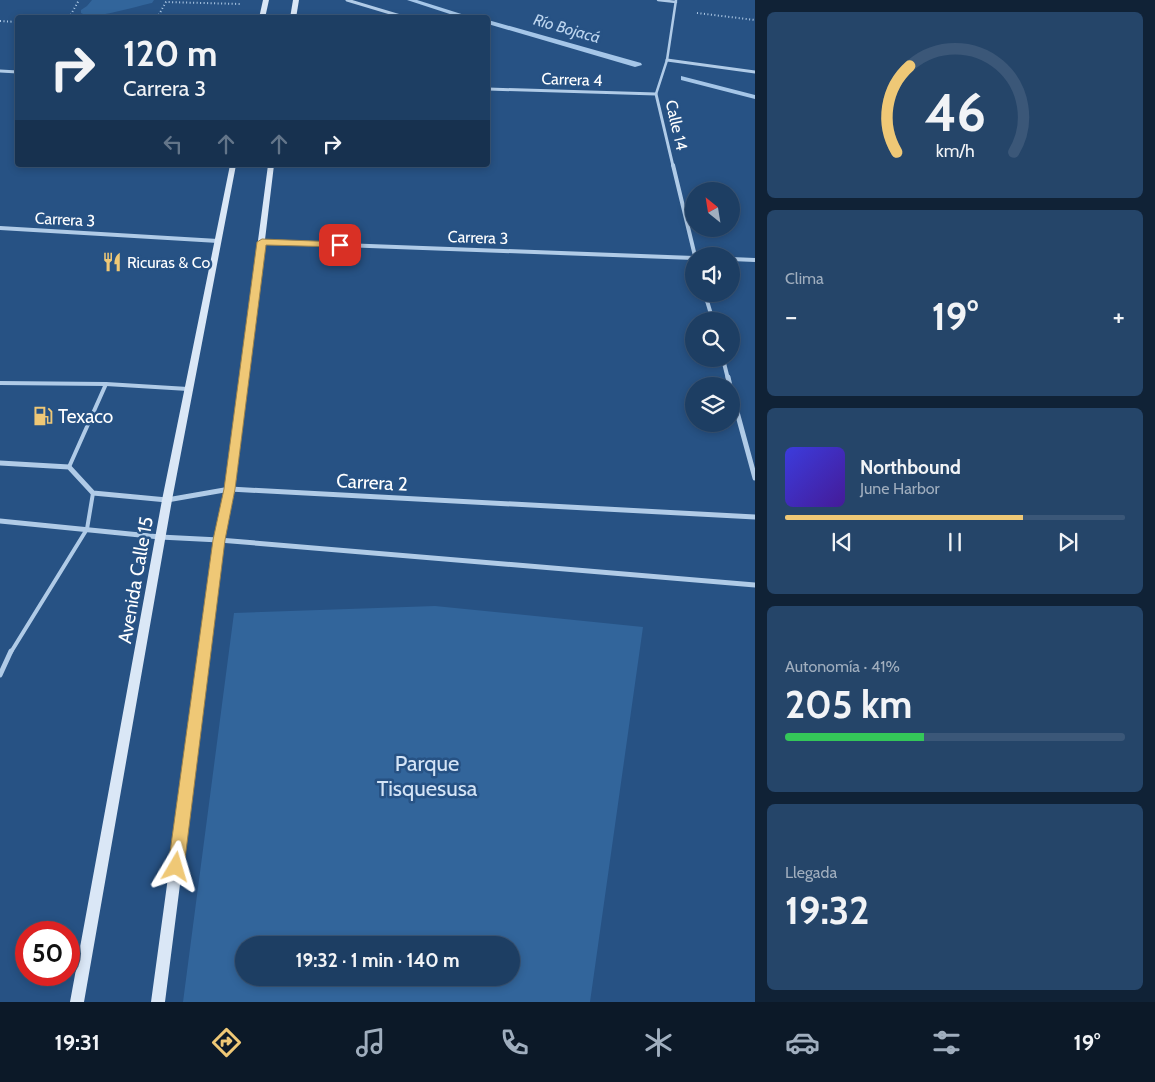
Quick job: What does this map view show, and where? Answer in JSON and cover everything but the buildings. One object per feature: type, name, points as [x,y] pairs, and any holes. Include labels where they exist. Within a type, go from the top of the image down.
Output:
[{"type":"main road","points":[[294,15],[296,0]]},
{"type":"main road","points":[[263,15],[265,2]]},
{"type":"main road","name":"Avenida Calle 15","points":[[77,1002],[160,537],[233,167]]},
{"type":"main road","points":[[158,1002],[219,540],[230,489],[271,167]]},
{"type":"street","points":[[347,0],[397,15]]},
{"type":"street","points":[[668,60],[696,62],[755,72]]},
{"type":"street","points":[[0,71],[15,72]]},
{"type":"street","name":"Carrera 4","points":[[490,89],[656,94]]},
{"type":"street","name":"Calle 14","points":[[656,94],[693,247]]},
{"type":"street","name":"Carrera 3","points":[[0,228],[218,241]]},
{"type":"street","name":"Carrera 3","points":[[262,242],[685,257]]},
{"type":"street","points":[[740,259],[755,260]]},
{"type":"street","points":[[740,423],[755,478]]},
{"type":"street","points":[[0,463],[69,467],[83,480],[92,493]]},
{"type":"street","name":"Carrera 2","points":[[92,493],[167,500],[230,489],[755,517]]},
{"type":"street","points":[[0,521],[160,537],[219,540],[755,585]]},
{"type":"lane","points":[[658,0],[676,1]]},
{"type":"lane","name":"Calle 14","points":[[656,94],[668,60],[676,1]]},
{"type":"lane","points":[[0,384],[106,384],[190,389]]},
{"type":"lane","points":[[69,467],[106,384]]},
{"type":"lane","points":[[0,676],[11,651],[87,529],[92,493]]},
{"type":"path","points":[[71,15],[79,0]]},
{"type":"path","points":[[158,15],[165,1],[265,2]]},
{"type":"path","points":[[674,10],[755,20]]},
{"type":"path","points":[[0,21],[15,22]]},
{"type":"green space","points":[[92,0],[154,0],[152,3],[104,14],[87,15],[81,13],[81,10]]},
{"type":"green space","name":"Parque Tisquesusa","points":[[435,606],[643,627],[590,1002],[183,1002],[234,613]]},
{"type":"waterway","name":"Río Bojacá","points":[[410,0],[461,15]]},
{"type":"waterway","name":"Río Bojacá","points":[[490,23],[638,65]]},
{"type":"waterway","name":"Río Bojacá","points":[[684,78],[755,97]]},
{"type":"place","name":"Ricuras & Co","points":[[112,262]]},
{"type":"place","name":"Texaco","points":[[43,416]]},
{"type":"route","points":[[176,867],[219,540],[230,489],[262,242],[340,245]]}]
